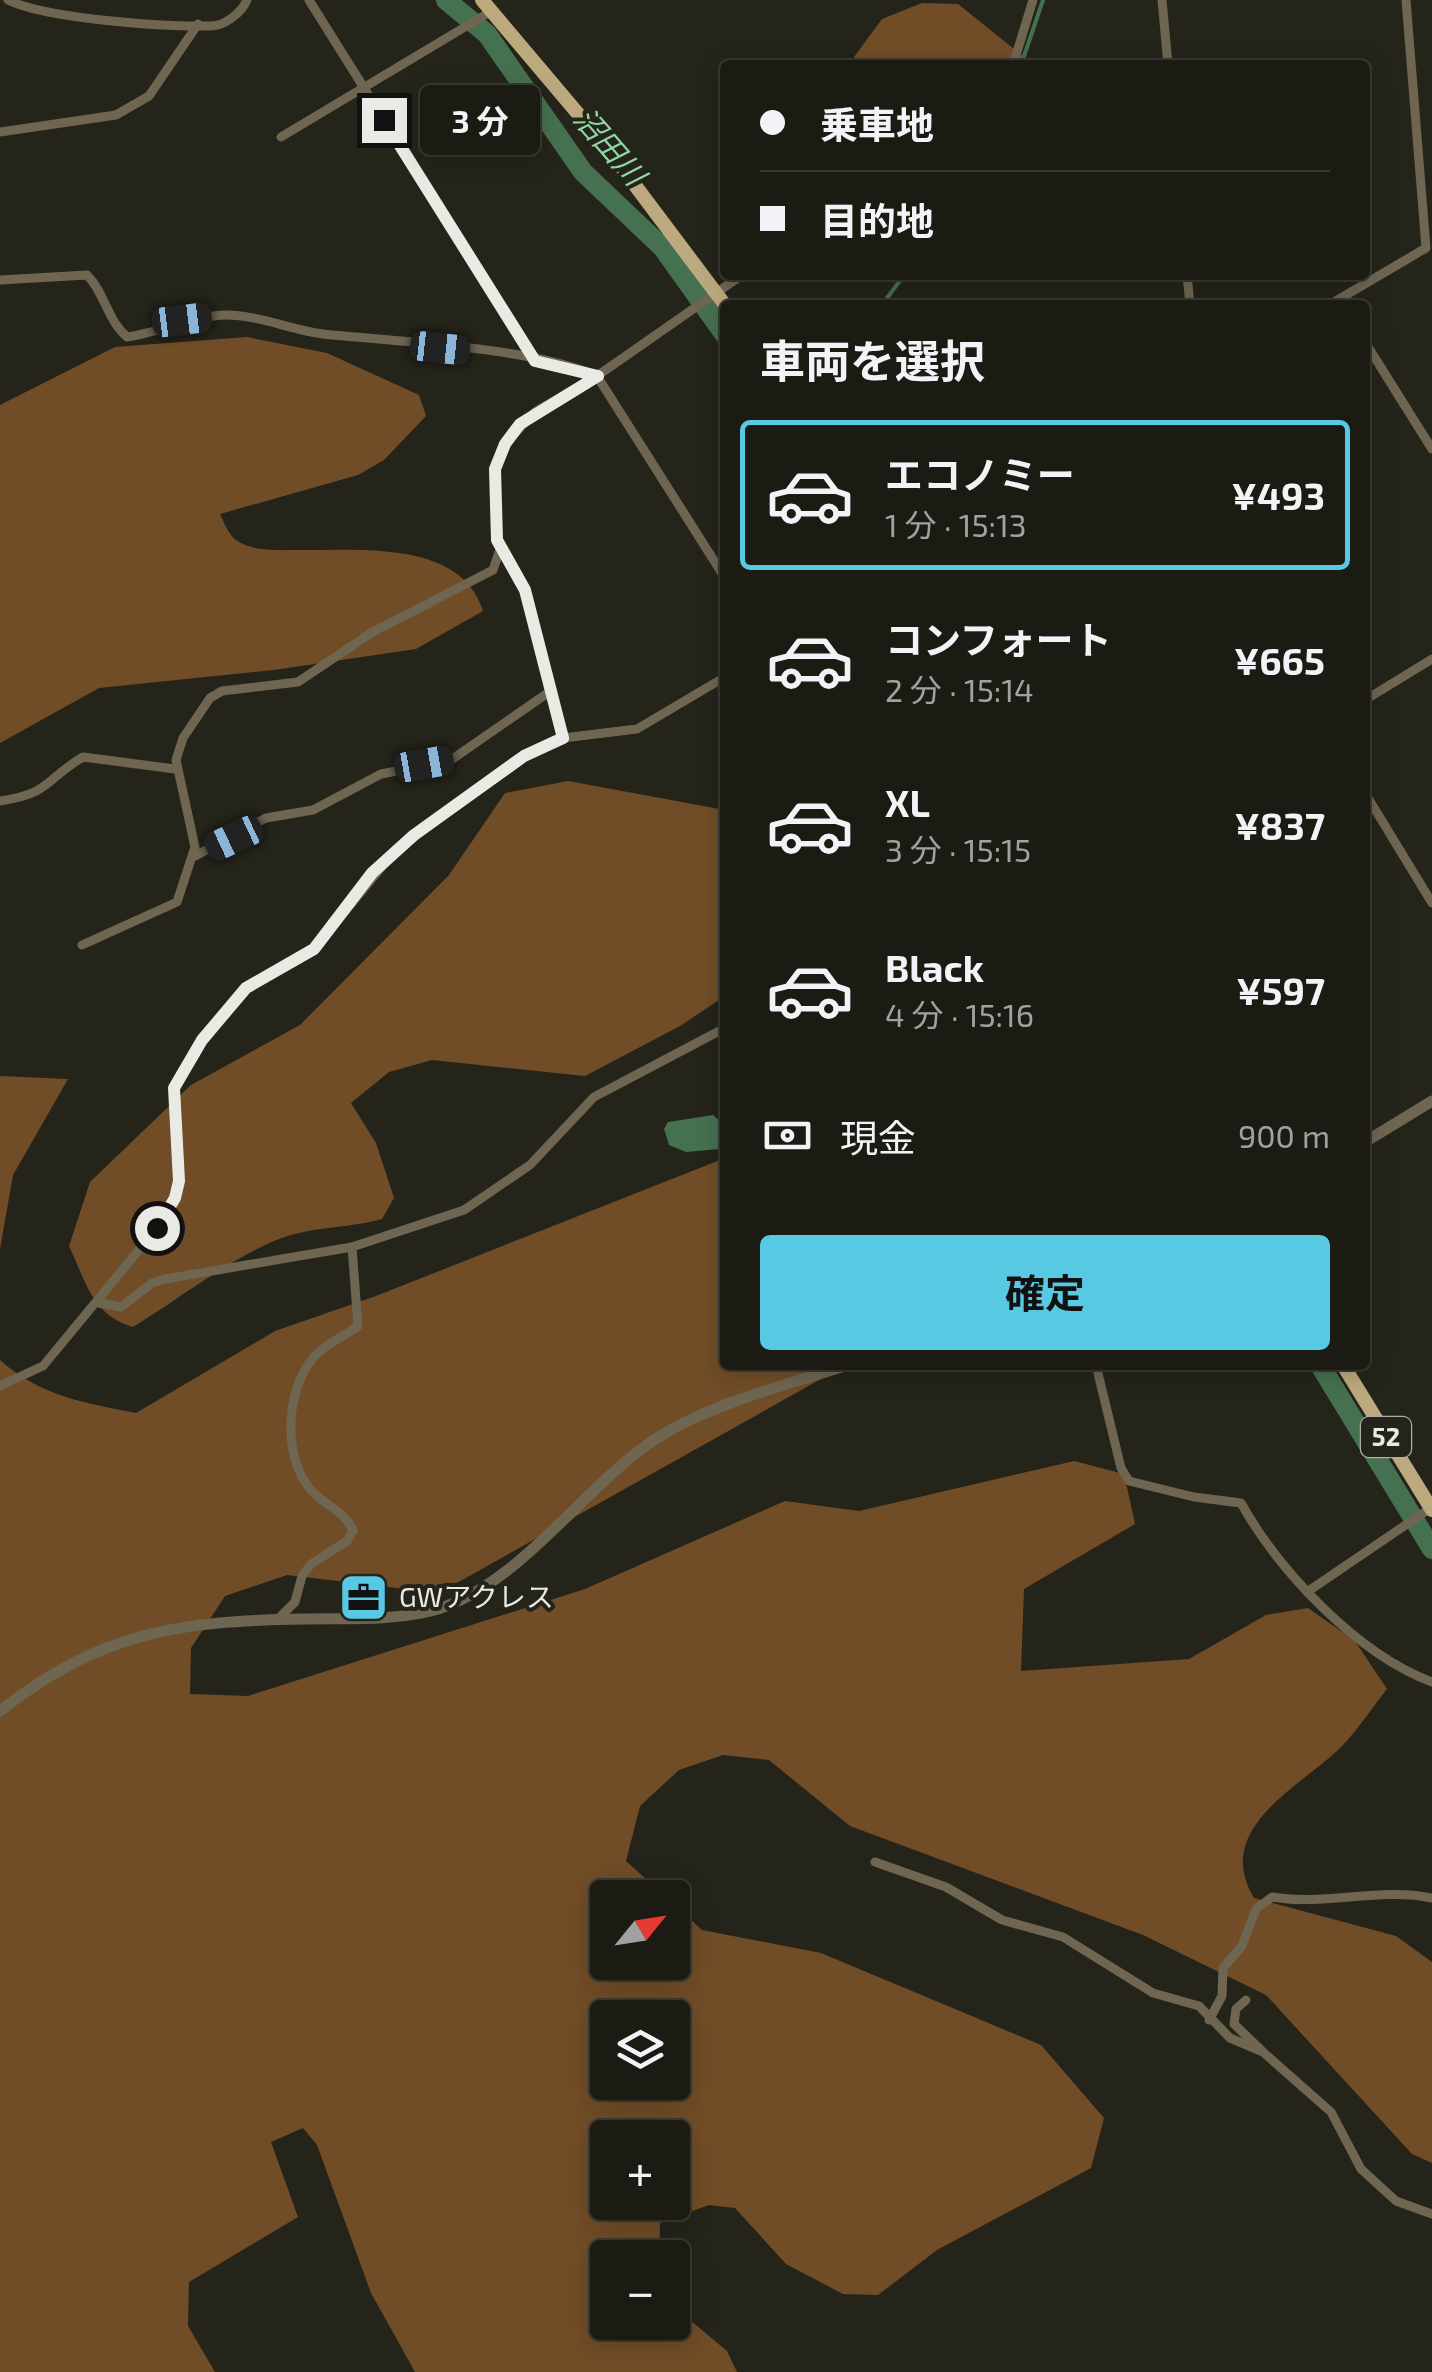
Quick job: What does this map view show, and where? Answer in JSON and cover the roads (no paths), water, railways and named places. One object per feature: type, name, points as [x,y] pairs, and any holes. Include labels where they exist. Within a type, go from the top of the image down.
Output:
[{"type":"main road","points":[[486,6],[608,148],[721,300]]},
{"type":"main road","name":"52","points":[[1346,1370],[1432,1508]]},
{"type":"street","points":[[8,0],[39,11],[102,19],[214,26],[242,11],[247,0]]},
{"type":"street","points":[[310,0],[535,361]]},
{"type":"street","points":[[1015,60],[1033,0]]},
{"type":"street","points":[[1162,0],[1168,60]]},
{"type":"street","points":[[1341,300],[1426,248],[1406,0]]},
{"type":"street","points":[[281,137],[364,88],[486,6]]},
{"type":"street","points":[[0,132],[116,115],[149,96],[198,24]]},
{"type":"street","points":[[0,280],[87,275],[96,284],[114,324],[126,336],[182,320],[228,315],[321,334],[535,361],[598,376],[720,570]]},
{"type":"street","points":[[721,300],[738,280]]},
{"type":"street","points":[[563,738],[525,590],[501,546],[494,514],[495,469],[505,444],[535,412],[720,301]]},
{"type":"street","points":[[1370,350],[1432,449]]},
{"type":"street","points":[[82,945],[177,902],[195,856],[175,769],[182,738],[210,698],[222,691],[298,682],[371,633],[493,570],[501,546]]},
{"type":"street","points":[[1370,697],[1432,660]]},
{"type":"street","points":[[0,1386],[42,1366],[99,1303],[175,1198],[179,1181],[174,1088],[202,1040],[246,988],[314,949],[372,873],[404,843],[524,756],[563,738],[637,729],[720,680]]},
{"type":"street","points":[[195,856],[266,818],[313,810],[380,774],[451,760],[552,690]]},
{"type":"street","points":[[0,801],[29,796],[51,785],[83,758],[175,769]]},
{"type":"street","points":[[1370,802],[1432,904]]},
{"type":"street","points":[[99,1303],[121,1307],[152,1283],[165,1279],[352,1247],[464,1210],[503,1188],[594,1097],[720,1031]]},
{"type":"street","points":[[1370,1139],[1432,1101]]},
{"type":"street","points":[[278,1620],[294,1602],[302,1576],[311,1564],[347,1541],[354,1531],[342,1513],[311,1491],[299,1472],[292,1414],[306,1368],[318,1353],[358,1326],[352,1247]]},
{"type":"street","points":[[0,1710],[52,1672],[109,1644],[157,1630],[278,1620],[381,1618],[432,1610],[472,1594],[506,1570],[611,1472],[656,1439],[704,1416],[834,1370]]},
{"type":"street","points":[[1097,1370],[1121,1468],[1130,1481],[1194,1497],[1242,1502],[1262,1540],[1307,1592],[1381,1652],[1432,1682]]},
{"type":"street","points":[[1307,1592],[1432,1508]]},
{"type":"street","points":[[875,1862],[946,1887],[1002,1920],[1063,1937],[1153,1993],[1199,2006],[1230,2038],[1262,2052]]},
{"type":"street","points":[[1210,2020],[1222,1996],[1223,1968],[1242,1946],[1256,1909],[1272,1897],[1296,1901],[1412,1895],[1432,1898]]},
{"type":"street","points":[[1246,2000],[1236,2010],[1234,2024],[1330,2112],[1361,2169],[1396,2201],[1432,2214]]},
{"type":"waterway","name":"沼田川","points":[[446,0],[487,34],[583,172],[663,248],[720,328]]},
{"type":"waterway","points":[[1023,60],[1043,0]]},
{"type":"waterway","points":[[886,300],[900,280]]},
{"type":"waterway","name":"沼田川","points":[[1323,1370],[1432,1549]]},
{"type":"place","name":"GWアクレス","points":[[364,1597]]}]
